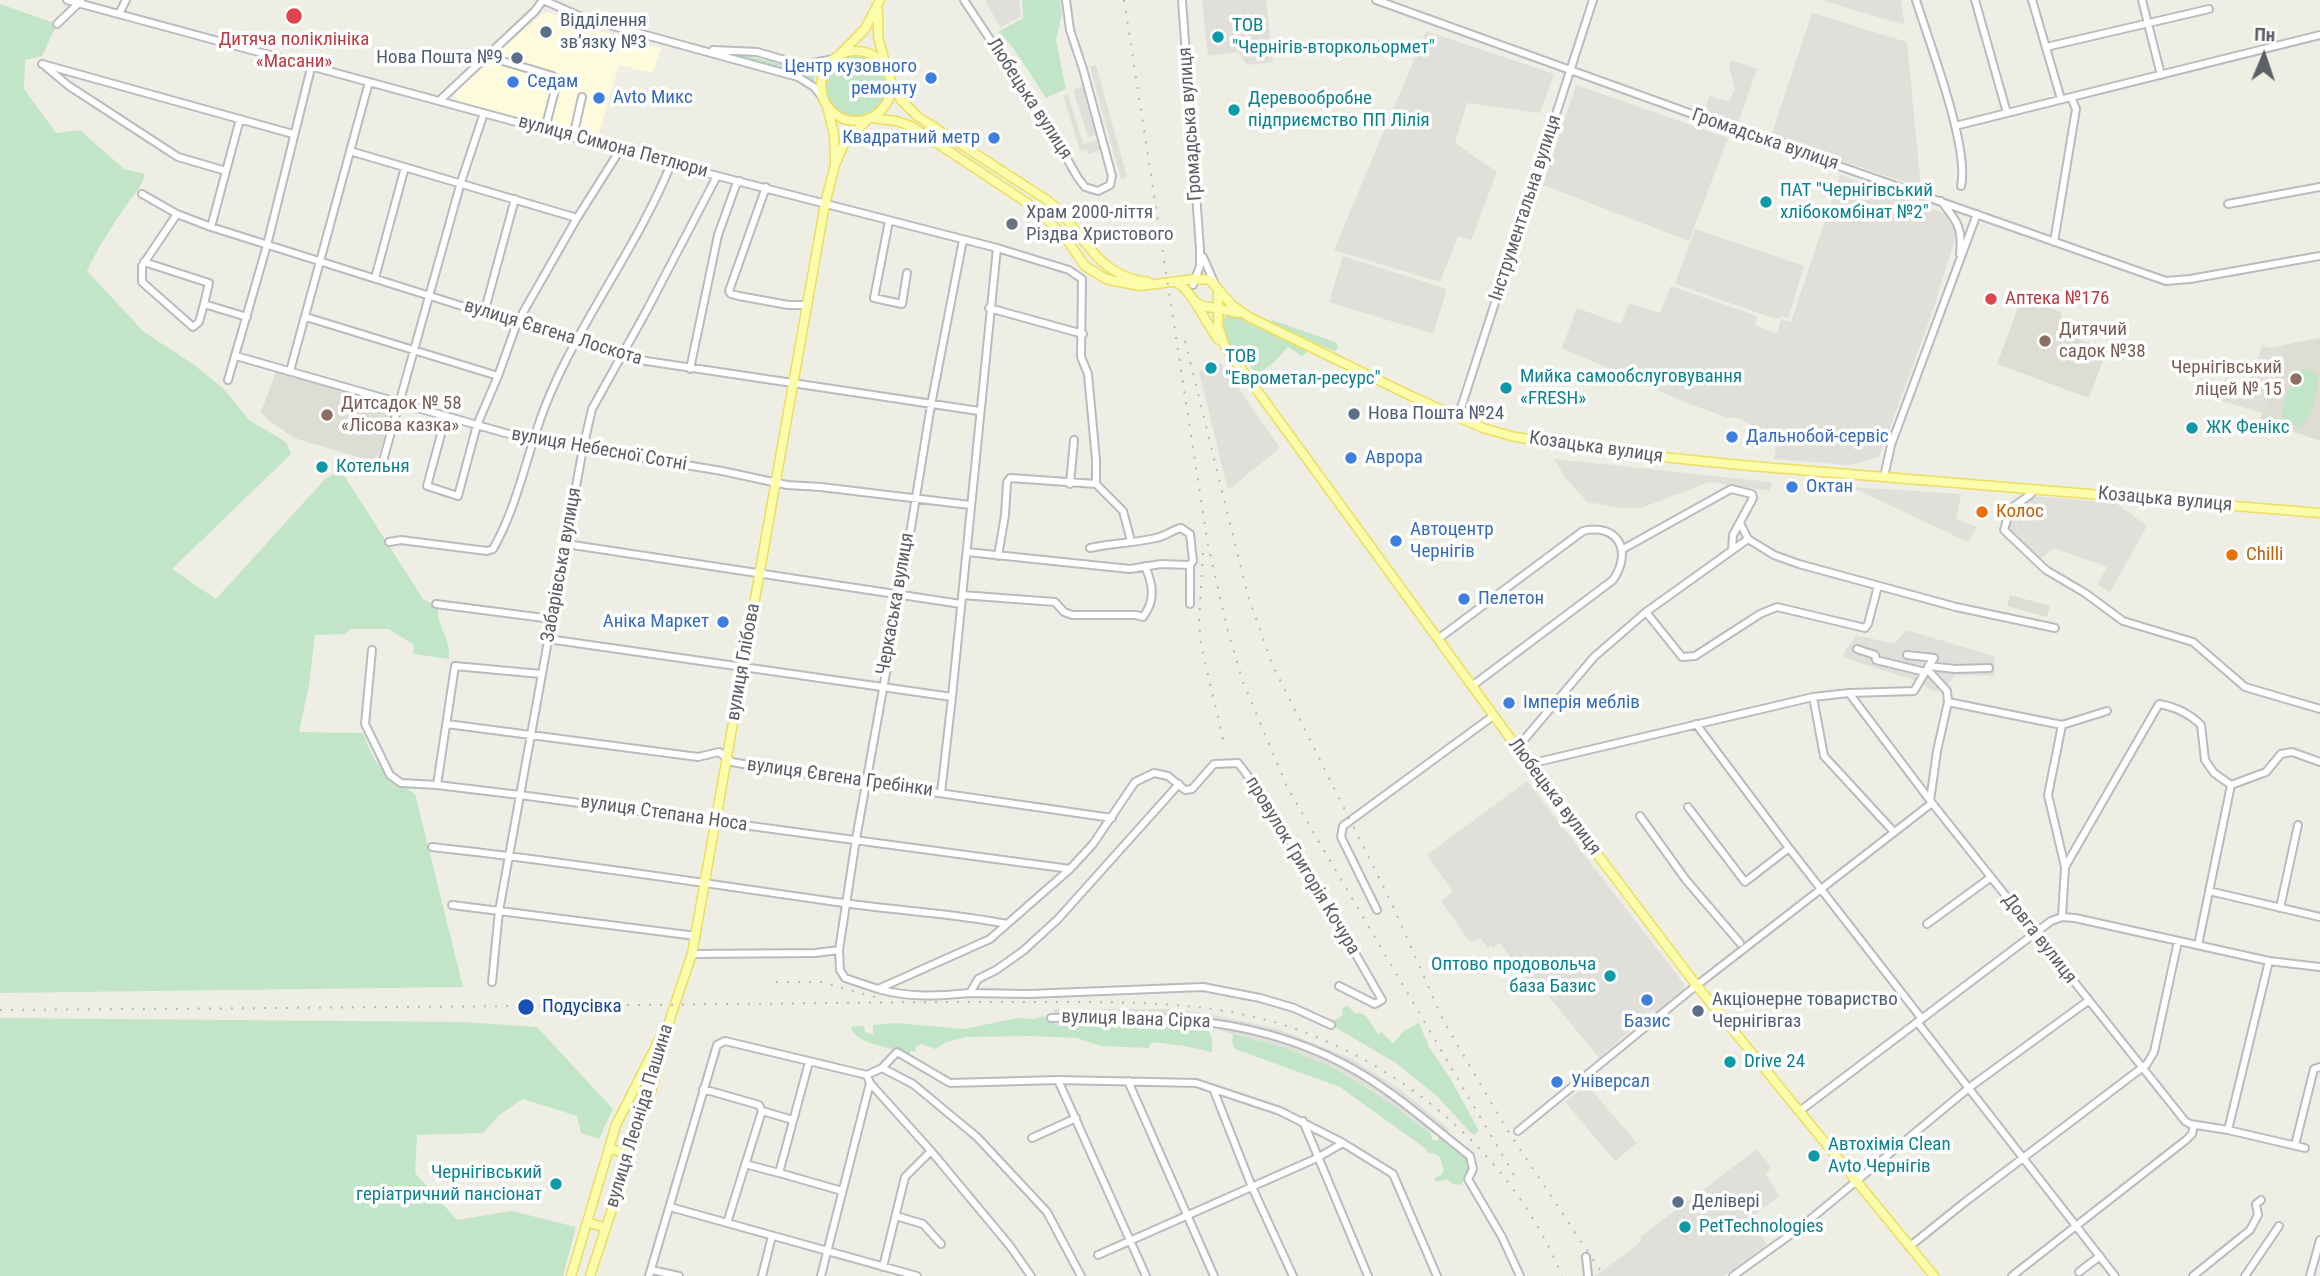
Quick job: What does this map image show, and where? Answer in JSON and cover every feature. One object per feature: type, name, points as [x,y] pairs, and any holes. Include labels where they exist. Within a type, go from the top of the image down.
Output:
[{"type":"main road","points":[[880,0],[865,29],[835,58],[823,76],[822,89],[826,104],[842,118],[855,121],[870,118],[896,121],[911,126],[1028,203],[1055,225],[1085,265],[1106,279],[1129,285],[1179,281],[1216,288],[1214,302],[1203,306]]},
{"type":"main road","points":[[880,0],[877,29],[887,69],[901,100],[917,117],[1047,200],[1062,212],[1095,256],[1109,269],[1137,280],[1162,284]]},
{"type":"main road","points":[[835,58],[850,52],[864,52],[877,58],[887,69]]},
{"type":"main road","points":[[870,118],[887,103],[891,81]]},
{"type":"main road","name":"вулиця Глібова","points":[[826,104],[834,134],[835,165]]},
{"type":"main road","name":"вулиця Глібова","points":[[671,1016],[696,936],[825,204],[835,165],[845,144],[870,118]]},
{"type":"main road","points":[[1179,281],[1183,285],[1196,284]]},
{"type":"main road","points":[[1196,284],[1203,306]]},
{"type":"main road","points":[[1196,284],[1203,318],[1224,345]]},
{"type":"main road","name":"Козацька вулиця","points":[[1216,288],[1245,314],[1458,417],[1499,433],[1562,445],[1751,466],[2320,513]]},
{"type":"main road","name":"Любецька вулиця","points":[[1216,288],[1218,326],[1224,345],[1493,716],[1697,986],[1934,1276]]},
{"type":"main road","points":[[1203,306],[1245,314]]},
{"type":"main road","points":[[1218,326],[1224,314],[1235,312]]},
{"type":"main road","name":"вулиця Леоніда Пашина","points":[[571,1276],[609,1148],[626,1102],[671,1016]]},
{"type":"main road","name":"вулиця Леоніда Пашина","points":[[590,1276],[652,1088],[671,1016]]},
{"type":"main road","points":[[609,1148],[629,1155]]},
{"type":"main road","points":[[587,1222],[606,1228]]},
{"type":"street","name":"вулиця Симона Петлюри","points":[[67,0],[311,68],[997,248],[1069,270],[1082,279],[1081,357],[1088,374],[1096,484]]},
{"type":"street","points":[[119,14],[126,0]]},
{"type":"street","points":[[439,101],[535,11],[543,0],[584,18],[798,77],[814,87],[826,104]]},
{"type":"street","name":"Любецька вулиця","points":[[964,0],[1085,187],[1098,191],[1110,185],[1112,176],[1070,30],[1066,0]]},
{"type":"street","name":"Громадська вулиця","points":[[1182,0],[1200,248]]},
{"type":"street","name":"Громадська вулиця","points":[[1376,0],[2166,281],[2320,256]]},
{"type":"street","name":"Інструментальна вулиця","points":[[1458,417],[1593,0]]},
{"type":"street","points":[[1916,0],[1955,126],[1963,163],[1961,186]]},
{"type":"street","points":[[1975,0],[2007,113]]},
{"type":"street","points":[[2032,0],[2061,99]]},
{"type":"street","points":[[2142,0],[2161,75]]},
{"type":"street","points":[[57,24],[81,2]]},
{"type":"street","points":[[2046,47],[2209,9]]},
{"type":"street","points":[[1955,126],[2320,35]]},
{"type":"street","points":[[702,50],[757,52],[802,65],[835,58]]},
{"type":"street","points":[[489,54],[496,59],[553,76],[556,86],[545,129]]},
{"type":"street","points":[[226,171],[178,158],[69,86],[41,64],[293,134]]},
{"type":"street","points":[[228,380],[267,245],[311,68]]},
{"type":"street","points":[[290,371],[369,82]]},
{"type":"street","points":[[573,137],[582,97]]},
{"type":"street","points":[[2054,242],[2076,109],[2071,97]]},
{"type":"street","points":[[381,468],[461,182],[484,113]]},
{"type":"street","points":[[211,227],[240,119]]},
{"type":"street","points":[[446,416],[427,486],[458,496],[477,425],[517,323],[577,218],[620,150]]},
{"type":"street","points":[[350,151],[577,218]]},
{"type":"street","points":[[389,542],[401,540],[487,551],[493,549],[512,510],[546,404],[576,342],[654,206],[671,164]]},
{"type":"street","points":[[375,278],[405,167]]},
{"type":"street","name":"Забарівська вулиця","points":[[492,982],[499,911],[592,409],[717,176]]},
{"type":"street","points":[[690,369],[718,235],[736,185],[740,181]]},
{"type":"street","points":[[766,187],[729,290],[731,294],[788,305],[806,305]]},
{"type":"street","points":[[2228,204],[2320,187]]},
{"type":"street","name":"вулиця Євгена Лоскота","points":[[142,194],[177,214],[211,227],[623,355],[690,369],[979,411]]},
{"type":"street","points":[[484,313],[515,199]]},
{"type":"street","points":[[1939,200],[1954,217],[1961,232],[1959,264]]},
{"type":"street","points":[[144,262],[209,283],[199,322],[193,327],[142,282],[144,262],[177,214]]},
{"type":"street","points":[[1884,477],[1891,445],[1977,214]]},
{"type":"street","points":[[890,221],[874,298],[902,304],[907,272]]},
{"type":"street","name":"Черкаська вулиця","points":[[878,989],[845,978],[840,970],[839,950],[881,687],[900,596],[914,499],[963,240]]},
{"type":"street","points":[[941,793],[953,697],[989,308],[997,248]]},
{"type":"street","points":[[1196,284],[1200,248]]},
{"type":"street","points":[[1200,248],[1216,288]]},
{"type":"street","points":[[204,304],[247,317]]},
{"type":"street","points":[[989,308],[1083,334]]},
{"type":"street","points":[[306,317],[498,376]]},
{"type":"street","name":"вулиця Небесної Сотні","points":[[236,356],[535,440],[722,471],[803,488],[821,487],[970,505]]},
{"type":"street","points":[[1070,484],[1074,440]]},
{"type":"street","points":[[998,556],[1007,482],[1010,478],[1096,484],[1123,511],[1131,541]]},
{"type":"street","points":[[1623,549],[1731,489],[1752,494],[1753,498],[1733,535],[1732,550]]},
{"type":"street","points":[[2032,489],[2031,495],[2010,509],[2004,530],[2046,570],[2085,593],[2123,621],[2193,642],[2245,687],[2320,709]]},
{"type":"street","points":[[1740,523],[1748,539],[1774,555],[1798,564],[1956,607],[2055,628]]},
{"type":"street","points":[[1090,548],[1169,535],[1181,528],[1188,531],[1191,534],[1193,562],[1190,565],[1190,604]]},
{"type":"street","points":[[1438,639],[1583,531],[1596,530],[1616,539],[1623,549],[1622,564],[1613,580],[1472,687]]},
{"type":"street","points":[[1517,748],[1594,657],[1646,612],[1748,539]]},
{"type":"street","points":[[566,544],[961,604]]},
{"type":"street","points":[[967,552],[1130,569],[1161,564],[1190,565]]},
{"type":"street","points":[[962,595],[1055,602],[1064,612],[1072,615],[1143,617],[1152,599],[1153,588],[1145,566]]},
{"type":"street","points":[[1646,612],[1682,657],[1688,658],[1710,648],[1760,614],[1777,607],[1865,628],[1878,586]]},
{"type":"street","points":[[436,604],[552,619]]},
{"type":"street","points":[[548,639],[953,697]]},
{"type":"street","points":[[1857,649],[1875,655],[1876,660],[1927,669],[1989,668]]},
{"type":"street","name":"вулиця Степана Носа","points":[[372,650],[365,724],[390,775],[401,783],[520,795],[1070,869]]},
{"type":"street","points":[[1529,764],[1813,697],[1914,691],[1934,658],[1907,655]]},
{"type":"street","points":[[437,785],[455,666],[541,674]]},
{"type":"street","points":[[1518,1131],[1931,802],[1937,751],[1948,702],[1947,691],[1927,669]]},
{"type":"street","name":"Довга вулиця","points":[[1849,693],[2088,1001],[2185,1121],[2194,1125]]},
{"type":"street","points":[[1813,697],[1824,755],[1894,832]]},
{"type":"street","points":[[1948,702],[2062,725],[2107,711]]},
{"type":"street","points":[[2065,867],[2160,704],[2175,707],[2192,716],[2201,725],[2203,754],[2214,773],[2231,785]]},
{"type":"street","points":[[1377,910],[1341,837],[1343,826],[1493,716]]},
{"type":"street","name":"вулиця Євгена Гребінки","points":[[447,724],[698,757],[719,752],[732,762],[754,766],[1112,818]]},
{"type":"street","points":[[1696,724],[2115,1276]]},
{"type":"street","points":[[2062,725],[2048,795],[2065,867],[2063,917]]},
{"type":"street","points":[[2231,785],[2266,772],[2281,754],[2292,752],[2320,762]]},
{"type":"street","name":"провулок Григорія Кочура","points":[[1179,784],[1185,790],[1192,789],[1213,764],[1238,763],[1286,833],[1382,1000],[1375,1004],[1339,986]]},
{"type":"street","points":[[878,989],[990,939],[1070,869],[1093,844],[1135,782],[1154,773],[1168,776],[1179,784],[1058,919],[1023,951],[978,979],[970,993]]},
{"type":"street","points":[[2198,945],[2231,785]]},
{"type":"street","points":[[1688,807],[1745,882],[1789,848]]},
{"type":"street","points":[[1640,816],[1686,880],[1740,943]]},
{"type":"street","points":[[2280,908],[2298,825]]},
{"type":"street","points":[[432,847],[510,855],[846,904],[972,917],[1007,924]]},
{"type":"street","points":[[1927,923],[1990,878]]},
{"type":"street","points":[[2209,891],[2320,917]]},
{"type":"street","points":[[452,905],[696,936]]},
{"type":"street","points":[[1801,1110],[2051,921],[2063,917],[2269,961],[2320,967]]},
{"type":"street","points":[[1909,1247],[2023,1157],[2143,1068],[2154,1052],[2178,941]]},
{"type":"street","points":[[692,954],[816,953],[839,950]]},
{"type":"street","points":[[2228,1130],[2269,961]]},
{"type":"street","points":[[878,989],[900,995],[933,997],[970,993],[1028,994],[1203,988],[1260,998],[1294,1008],[1331,1025]]},
{"type":"street","points":[[1733,1276],[1801,1227],[1970,1087],[2088,1001]]},
{"type":"street","name":"вулиця Івана Сірка","points":[[1051,1018],[1123,1016],[1209,1021],[1276,1037],[1315,1051],[1358,1072],[1389,1092],[1470,1156],[1472,1169],[1468,1179],[1502,1237],[1520,1276]]},
{"type":"street","points":[[679,1276],[650,1273],[717,1045],[725,1041],[867,1075],[882,1069],[897,1052],[950,1083],[1058,1080],[1196,1083],[1303,1121],[1393,1174],[1437,1276]]},
{"type":"street","points":[[776,1172],[779,1173],[809,1062]]},
{"type":"street","points":[[2295,1145],[2314,1069],[2320,1068]]},
{"type":"street","points":[[882,1069],[913,1084],[977,1138],[1047,1212],[1081,1276]]},
{"type":"street","points":[[867,1075],[870,1083],[931,1151],[1010,1246],[1031,1276]]},
{"type":"street","points":[[1058,1080],[1146,1276]]},
{"type":"street","points":[[1128,1081],[1214,1276]]},
{"type":"street","points":[[821,1276],[870,1083]]},
{"type":"street","points":[[703,1089],[759,1105],[762,1111],[727,1223]]},
{"type":"street","points":[[1214,1091],[1252,1187],[1293,1276]]},
{"type":"street","points":[[762,1111],[793,1120]]},
{"type":"street","points":[[1032,1138],[1076,1118]]},
{"type":"street","points":[[1303,1121],[1368,1276]]},
{"type":"street","points":[[2012,1276],[2186,1140],[2192,1134],[2194,1125],[2305,1148]]},
{"type":"street","points":[[1098,1255],[1317,1158],[1343,1143]]},
{"type":"street","points":[[883,1267],[905,1177],[931,1151]]},
{"type":"street","points":[[745,1164],[842,1191]]},
{"type":"street","points":[[2193,1276],[2250,1230],[2258,1215],[2256,1205],[2261,1200]]},
{"type":"street","points":[[670,1208],[917,1276]]},
{"type":"street","points":[[896,1216],[923,1224],[942,1244]]},
{"type":"street","points":[[2245,1276],[2279,1226]]},
{"type":"street","points":[[762,1276],[772,1236]]},
{"type":"street","points":[[2310,1276],[2320,1240]]},
{"type":"street","points":[[2079,1272],[2100,1256]]},
{"type":"street","points":[[1586,1257],[1588,1276]]},
{"type":"shaded area","points":[[985,0],[1019,0],[1021,17],[1000,27]]},
{"type":"shaded area","name":"ТОВ \"Чернігів-вторкольормет\"","points":[[1202,0],[1266,0],[1273,62],[1247,65],[1238,52],[1208,56]]},
{"type":"shaded area","points":[[1821,0],[1901,0],[1905,25]]},
{"type":"shaded area","points":[[548,12],[599,31],[661,48],[653,73],[619,65],[597,140],[458,102],[455,96],[456,91],[542,14]]},
{"type":"shaded area","points":[[1812,13],[1907,42],[1921,188],[1771,136]]},
{"type":"shaded area","points":[[1426,31],[1554,74],[1540,113],[1467,103],[1455,143],[1497,172],[1471,240],[1458,236],[1440,282],[1334,250]]},
{"type":"shaded area","points":[[1732,60],[1757,69],[1737,126],[1696,111],[1701,105],[1706,106],[1709,96],[1729,102],[1735,89],[1729,67]]},
{"type":"shaded area","points":[[1096,65],[1127,177],[1121,179],[1090,67]]},
{"type":"shaded area","points":[[1576,85],[1728,138],[1689,241],[1543,185]]},
{"type":"shaded area","points":[[1083,86],[1098,134],[1088,137],[1073,90]]},
{"type":"shaded area","points":[[1068,94],[1083,144],[1097,140],[1100,150],[1088,154],[1087,149],[1080,151],[1063,95]]},
{"type":"shaded area","points":[[1840,175],[1949,215],[1955,228],[1955,239],[1931,316],[1879,457],[1849,465],[1774,459],[1778,435],[1739,418],[1728,418],[1684,402],[1562,348],[1577,308],[1621,324],[1629,303],[1660,313],[1671,286],[1757,316],[1755,325],[1777,334],[1781,319],[1791,322]]},
{"type":"shaded area","points":[[1695,229],[1804,266],[1788,319],[1782,316],[1776,319],[1675,284]]},
{"type":"shaded area","points":[[1343,256],[1447,289],[1433,334],[1329,302]]},
{"type":"shaded area","name":"Дитячий садок №38","points":[[2022,297],[2061,312],[2062,333],[2107,350],[2089,398],[1997,364]]},
{"type":"shaded area","name":"Чернігівський ліцей № 15","points":[[2320,338],[2320,441],[2260,420],[2283,345]]},
{"type":"shaded area","points":[[2283,345],[2262,413],[2219,400],[2226,378],[2250,383],[2262,346],[2271,348]]},
{"type":"shaded area","points":[[1221,363],[1280,448],[1228,490],[1199,372]]},
{"type":"shaded area","name":"Дитсадок № 58 «Лісова казка»","points":[[276,372],[394,403],[379,454],[371,461],[294,438],[267,419],[261,412]]},
{"type":"shaded area","points":[[1554,459],[1771,482],[1770,491],[1709,482],[1641,508],[1622,508],[1587,502],[1565,477]]},
{"type":"shaded area","points":[[1851,487],[1961,494],[1956,519],[1977,527],[1968,542]]},
{"type":"shaded area","points":[[2034,496],[2116,503],[2147,526],[2110,592],[2097,585],[2107,567],[2054,548],[2040,559],[2009,529],[2014,510]]},
{"type":"shaded area","points":[[2010,595],[2050,606],[2047,617],[2007,606]]},
{"type":"shaded area","points":[[1906,630],[1994,656],[1995,676],[1956,675],[1935,692],[1914,680],[1844,658],[1844,652],[1856,635],[1894,644]]},
{"type":"shaded area","points":[[1527,781],[1684,984],[1683,992],[1656,1012],[1653,1011],[1599,1058],[1535,980],[1530,983],[1499,942],[1493,949],[1491,946],[1488,948],[1480,938],[1470,942],[1441,901],[1453,892],[1427,855]]},
{"type":"shaded area","points":[[1054,1009],[1165,1009],[1201,1012],[1201,1017],[1136,1014],[1054,1015]]},
{"type":"shaded area","points":[[1204,1013],[1278,1029],[1352,1059],[1401,1090],[1449,1129],[1446,1133],[1371,1077],[1256,1029],[1203,1018]]},
{"type":"shaded area","points":[[1135,1019],[1210,1024],[1210,1031],[1142,1025],[1054,1026],[1054,1020]]},
{"type":"shaded area","points":[[1222,1025],[1307,1050],[1357,1073],[1435,1130],[1431,1134],[1389,1101],[1387,1103],[1381,1099],[1382,1096],[1334,1068],[1277,1045],[1221,1031]]},
{"type":"shaded area","points":[[1587,1085],[1637,1143],[1615,1161],[1565,1102]]},
{"type":"shaded area","points":[[1757,1149],[1771,1167],[1766,1174],[1779,1196],[1750,1219],[1767,1245],[1724,1276],[1595,1276],[1638,1244],[1642,1240],[1640,1237]]},
{"type":"green space","points":[[1022,0],[1060,0],[1062,13],[1056,41],[1066,89],[1046,98],[1014,49],[998,32],[1023,18]]},
{"type":"green space","points":[[0,4],[57,24],[42,56],[25,60],[24,89],[56,133],[80,130],[124,169],[145,174],[87,271],[144,332],[193,364],[224,389],[249,420],[286,442],[291,454],[172,569],[216,599],[326,478],[338,472],[345,477],[423,599],[438,607],[448,644],[449,659],[413,654],[414,645],[389,629],[350,629],[346,634],[315,635],[309,685],[299,732],[363,733],[372,755],[382,769],[415,794],[463,987],[0,993]]},
{"type":"green space","points":[[744,55],[801,69],[817,66],[813,83],[801,74],[743,57]]},
{"type":"green space","points":[[850,56],[862,56],[878,64],[884,74],[884,98],[878,108],[862,116],[850,116],[834,108],[826,92],[826,80],[834,64]]},
{"type":"green space","points":[[1235,314],[1305,348],[1306,353],[1302,356],[1288,347],[1257,375],[1222,334],[1222,322],[1227,315]]},
{"type":"green space","points":[[1272,320],[1335,342],[1337,350],[1271,323]]},
{"type":"green space","points":[[2303,369],[2317,375],[2316,395],[2305,421],[2301,426],[2293,426],[2285,422],[2281,412],[2293,376]]},
{"type":"green space","points":[[1348,1006],[1356,1014],[1367,1017],[1378,1034],[1381,1032],[1393,1043],[1405,1030],[1419,1023],[1429,1047],[1450,1078],[1479,1131],[1474,1135],[1438,1097],[1396,1063],[1331,1025],[1331,1020],[1342,1016],[1343,1007]]},
{"type":"green space","points":[[1043,1016],[1055,1026],[1142,1025],[1209,1031],[1212,1052],[1152,1042],[1148,1048],[1101,1046],[1077,1038],[1031,1036],[966,1037],[947,1042],[935,1049],[921,1044],[909,1054],[867,1042],[859,1038],[851,1027],[864,1026],[865,1032],[873,1035],[873,1025],[895,1023],[964,1029],[1017,1018],[1035,1019]]},
{"type":"green space","points":[[0,1018],[465,1022],[537,1027],[613,1109],[599,1139],[581,1133],[577,1116],[523,1099],[499,1115],[483,1133],[417,1135],[415,1173],[457,1220],[512,1211],[576,1227],[563,1276],[0,1276]]},
{"type":"green space","points":[[1233,1034],[1277,1045],[1334,1068],[1382,1097],[1381,1099],[1387,1103],[1388,1101],[1431,1134],[1432,1140],[1437,1141],[1440,1137],[1466,1155],[1469,1167],[1461,1185],[1453,1184],[1447,1179],[1437,1182],[1434,1178],[1444,1170],[1440,1157],[1432,1152],[1429,1154],[1426,1149],[1340,1087],[1235,1049],[1232,1043]]},
{"type":"railway","points":[[1124,0],[1208,545],[1228,632],[1243,682],[1287,787],[1517,1180]]},
{"type":"railway","points":[[1185,341],[1248,596],[1272,664],[1392,904],[1443,1020],[1506,1128],[1604,1276]]},
{"type":"railway","points":[[1203,553],[1199,622],[1201,645],[1224,743]]},
{"type":"railway","points":[[776,982],[822,982],[875,997]]},
{"type":"railway","points":[[0,1010],[1059,1002],[1144,1003],[1229,1012],[1284,1025],[1329,1042],[1372,1064],[1413,1090],[1450,1120],[1485,1154],[1515,1192],[1541,1232],[1562,1276]]},
{"type":"place","name":"Дитяча поліклініка «Масани»","points":[[294,16]]},
{"type":"place","name":"Відділення зв’язку №3","points":[[546,32]]},
{"type":"place","name":"ТОВ \"Чернігів-вторкольормет\"","points":[[1218,37]]},
{"type":"place","name":"Нова Пошта №9","points":[[517,58]]},
{"type":"place","name":"Центр кузовного ремонту","points":[[931,78]]},
{"type":"place","name":"Седам","points":[[513,82]]},
{"type":"place","name":"Avto Микс","points":[[599,98]]},
{"type":"place","name":"Деревообробне підприємство ПП Лілія","points":[[1234,110]]},
{"type":"place","name":"Квадратний метр","points":[[994,138]]},
{"type":"place","name":"ПАТ \"Чернігівський хлібокомбінат №2\"","points":[[1766,202]]},
{"type":"place","name":"Храм 2000-ліття Різдва Христового","points":[[1012,224]]},
{"type":"place","name":"Аптека №176","points":[[1991,299]]},
{"type":"place","name":"Дитячий садок №38","points":[[2045,341]]},
{"type":"place","name":"ТОВ \"Еврометал-ресурс\"","points":[[1211,368]]},
{"type":"place","name":"Чернігівський ліцей № 15","points":[[2296,379]]},
{"type":"place","name":"Мийка самообслуговування «FRESH»","points":[[1506,388]]},
{"type":"place","name":"Нова Пошта №24","points":[[1354,414]]},
{"type":"place","name":"Дитсадок № 58 «Лісова казка»","points":[[327,415]]},
{"type":"place","name":"ЖК Фенікс","points":[[2192,428]]},
{"type":"place","name":"Дальнобой-сервіс","points":[[1732,437]]},
{"type":"place","name":"Аврора","points":[[1351,458]]},
{"type":"place","name":"Котельня","points":[[322,467]]},
{"type":"place","name":"Октан","points":[[1792,487]]},
{"type":"place","name":"Колос","points":[[1982,512]]},
{"type":"place","name":"Автоцентр Чернігів","points":[[1396,541]]},
{"type":"place","name":"Chilli","points":[[2232,555]]},
{"type":"place","name":"Пелетон","points":[[1464,599]]},
{"type":"place","name":"Аніка Маркет","points":[[723,622]]},
{"type":"place","name":"Імперія меблів","points":[[1509,703]]},
{"type":"place","name":"Оптово продовольча база Базис","points":[[1610,976]]},
{"type":"place","name":"Базис","points":[[1647,1000]]},
{"type":"place","name":"Подусівка","points":[[526,1007]]},
{"type":"place","name":"Акціонерне товариство Чернігівгаз","points":[[1698,1011]]},
{"type":"place","name":"Drive 24","points":[[1730,1062]]},
{"type":"place","name":"Універсал","points":[[1557,1082]]},
{"type":"place","name":"Автохімія Clean Avto Чернігів","points":[[1814,1156]]},
{"type":"place","name":"Чернігівський геріатричний пансіонат","points":[[556,1184]]},
{"type":"place","name":"Делівері","points":[[1678,1202]]},
{"type":"place","name":"PetTechnologies","points":[[1685,1227]]}]
